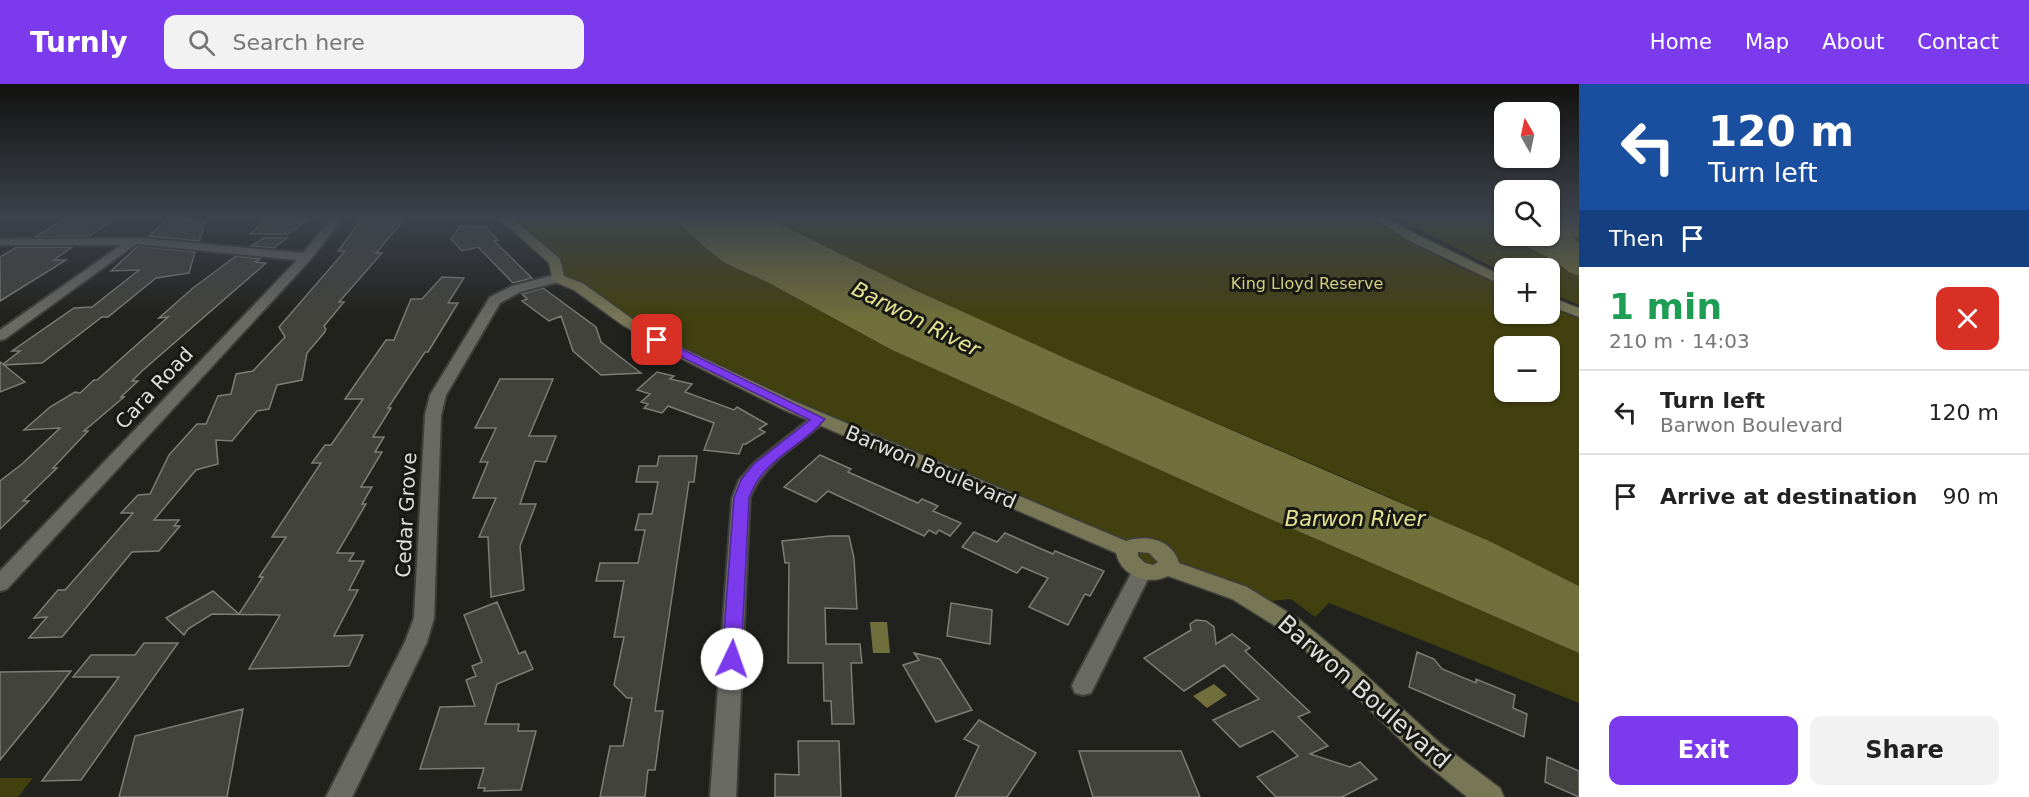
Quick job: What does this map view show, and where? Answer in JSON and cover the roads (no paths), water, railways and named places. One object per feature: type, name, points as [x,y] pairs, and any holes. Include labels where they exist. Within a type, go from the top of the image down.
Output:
[{"type":"street","points":[[0,336],[118,252]]},
{"type":"street","points":[[251,252],[306,257]]},
{"type":"street","name":"Cara Road","points":[[0,584],[310,252]]},
{"type":"street","points":[[544,252],[555,262],[558,278]]},
{"type":"street","points":[[1443,252],[1494,277]]},
{"type":"street","name":"Barwon Boulevard","points":[[558,278],[579,286],[626,321],[669,347],[819,419],[1128,550]]},
{"type":"street","name":"Cedar Grove","points":[[339,797],[416,642],[424,618],[433,415],[438,395],[495,300],[516,289],[558,278]]},
{"type":"street","points":[[1560,305],[1579,313]]},
{"type":"street","points":[[723,797],[741,498],[748,480],[759,467],[819,419]]},
{"type":"street","points":[[1143,545],[1157,549],[1167,558],[1167,567],[1160,572],[1143,571],[1131,563],[1126,554],[1128,550],[1131,547],[1143,545]]},
{"type":"street","name":"Barwon Boulevard","points":[[1167,567],[1259,602],[1284,620],[1353,679],[1418,741],[1467,782],[1490,797]]},
{"type":"street","points":[[1083,686],[1143,571]]},
{"type":"water","name":"Barwon River","points":[[711,252],[837,252],[1067,359],[1489,541],[1579,586],[1579,653],[1256,513],[892,350],[769,283],[725,263]]},
{"type":"water","points":[[1538,252],[1579,252],[1579,276],[1560,265],[1560,258],[1550,258]]},
{"type":"water","points":[[870,622],[887,622],[890,653],[873,653]]},
{"type":"water","points":[[1214,684],[1227,695],[1207,708],[1193,696]]},
{"type":"park label","name":"King Lloyd Reserve","points":[[1307,283]]}]
